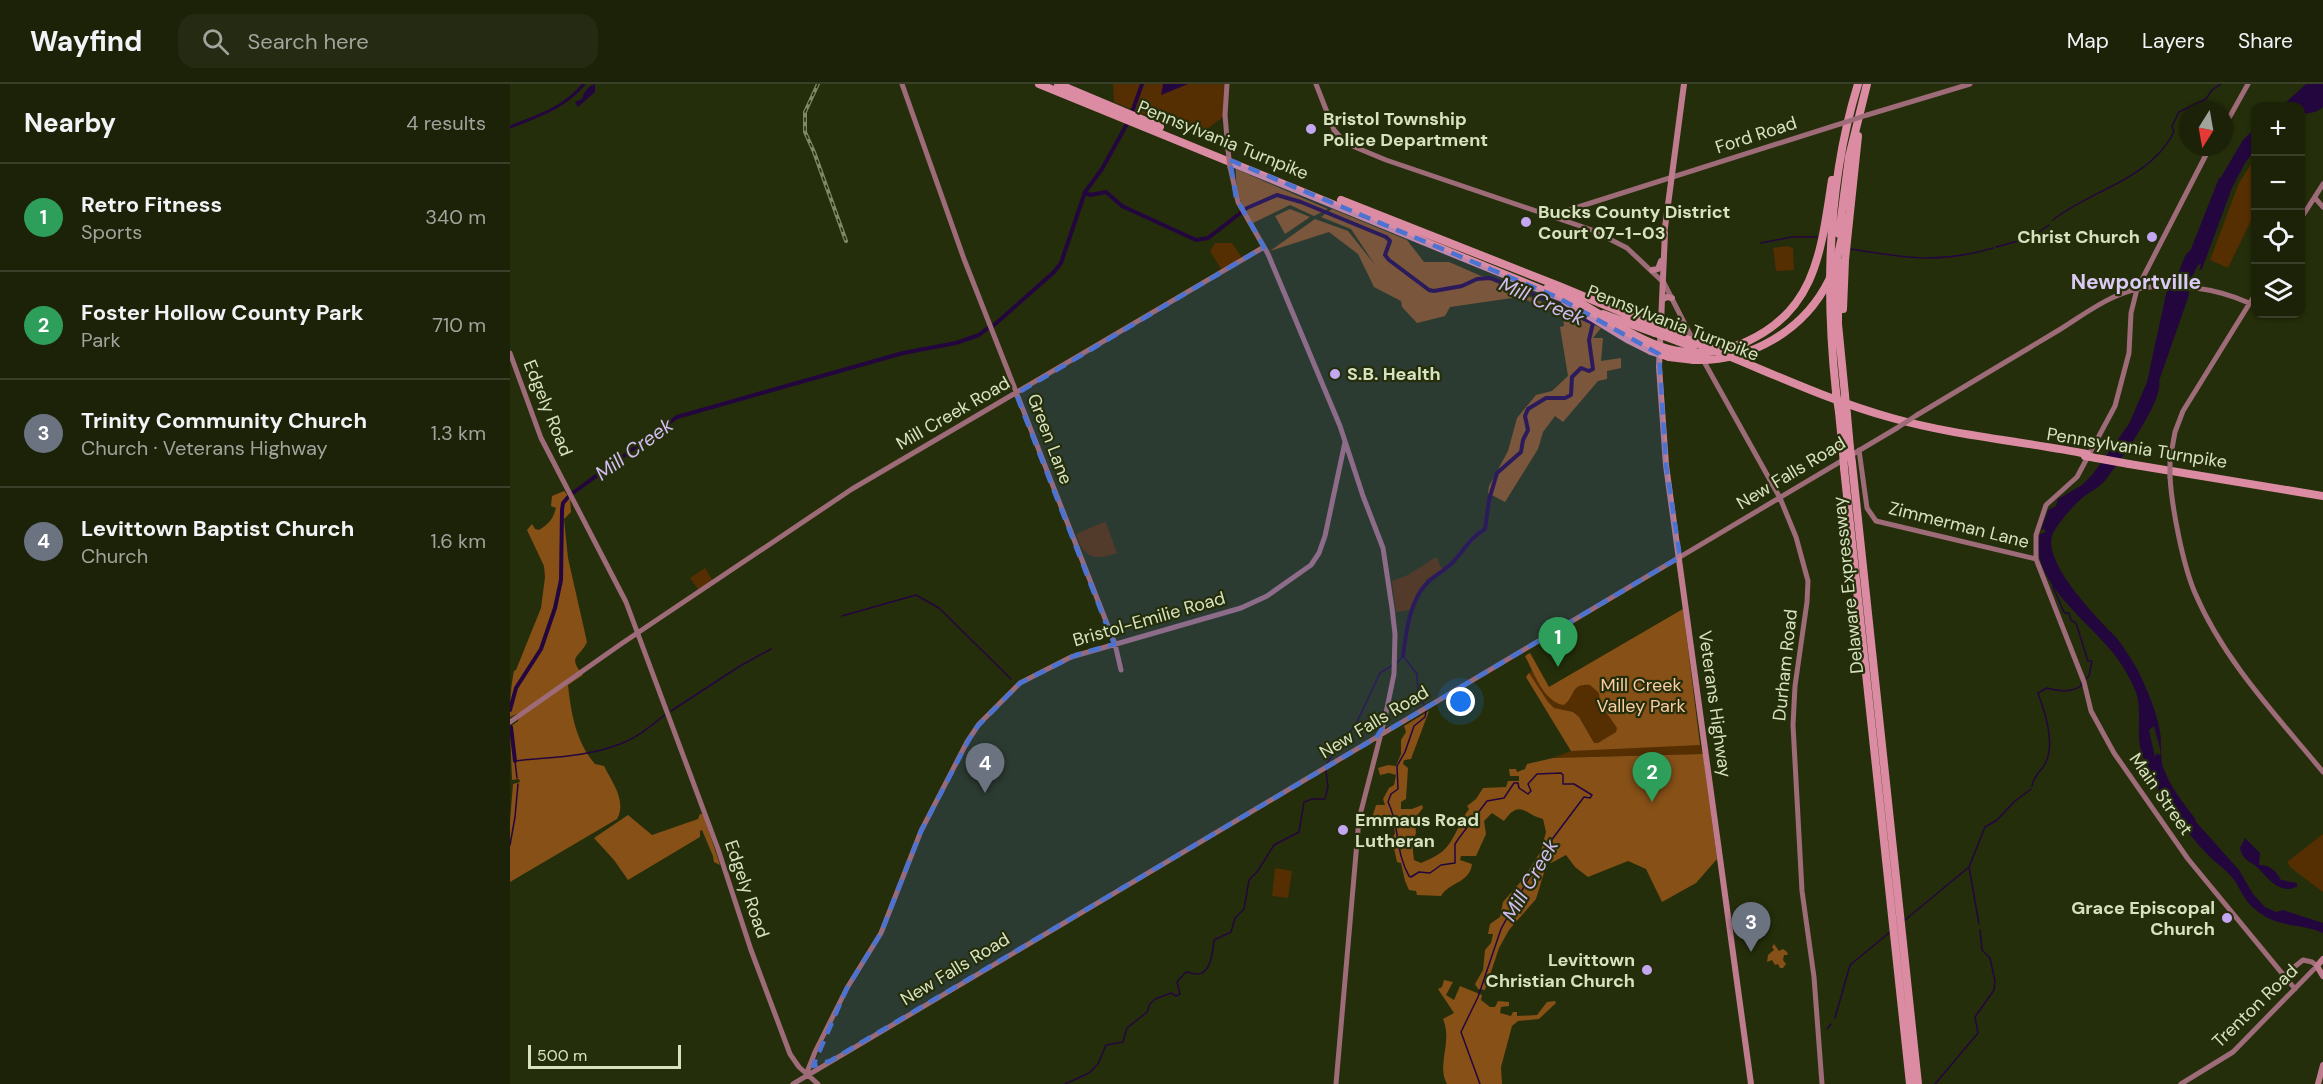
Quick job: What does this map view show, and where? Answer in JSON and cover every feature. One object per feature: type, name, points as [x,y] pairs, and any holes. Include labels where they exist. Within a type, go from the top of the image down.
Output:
[{"type":"highway","name":"Pennsylvania Turnpike","points":[[1039,84],[1123,113]]},
{"type":"highway","name":"Pennsylvania Turnpike","points":[[1051,84],[1557,297],[1660,331]]},
{"type":"highway","points":[[1058,84],[1123,113]]},
{"type":"highway","name":"Delaware Expressway","points":[[1867,84],[1849,157],[1839,234],[1838,313],[1843,414],[1851,450],[1848,465],[1910,1084]]},
{"type":"highway","points":[[1557,297],[1619,334],[1651,351],[1669,357],[1694,360],[1721,359],[1749,352],[1777,338],[1800,320],[1816,301],[1829,280],[1840,246],[1858,136],[1872,84]]},
{"type":"highway","points":[[1363,210],[1548,286],[1582,303],[1638,338],[1664,348],[1702,352],[1730,348],[1764,333],[1800,298],[1811,279],[1821,247],[1838,148],[1856,89]]},
{"type":"highway","name":"Delaware Expressway","points":[[1842,392],[1830,313],[1830,245],[1839,166],[1856,89]]},
{"type":"highway","name":"Pennsylvania Turnpike","points":[[1139,120],[1363,210],[1447,240],[1696,346],[1847,407],[1889,421],[1944,433],[2323,494]]},
{"type":"highway","points":[[1842,392],[1844,277],[1858,136]]},
{"type":"highway","name":"Delaware Expressway","points":[[1848,465],[1918,1084]]},
{"type":"main road","name":"Green Lane","points":[[902,84],[960,250],[1115,644],[1121,670]]},
{"type":"main road","points":[[1227,84],[1225,115],[1234,191],[1242,211],[1264,247],[1345,440],[1385,555],[1394,626],[1394,671],[1384,722],[1359,819],[1336,1084]]},
{"type":"main road","name":"Durham Road","points":[[1316,84],[1334,130],[1350,145],[1386,160],[1610,238],[1631,251],[1662,281],[1702,359],[1780,498],[1796,537],[1808,584],[1796,677],[1793,725],[1802,891],[1814,977],[1822,1084]]},
{"type":"main road","name":"Veterans Highway","points":[[1660,331],[1663,299],[1661,261],[1684,84]]},
{"type":"main road","name":"Ford Road","points":[[1551,216],[1970,84]]},
{"type":"main road","points":[[2233,111],[2247,85]]},
{"type":"main road","points":[[2036,559],[2036,535],[2046,505],[2079,475],[2115,406],[2129,353],[2131,313],[2137,289],[2205,156]]},
{"type":"main road","points":[[2305,214],[2323,184]]},
{"type":"main road","points":[[2315,198],[2323,207]]},
{"type":"main road","name":"Veterans Highway","points":[[1665,233],[1660,331],[1663,431],[1751,1084]]},
{"type":"main road","name":"Mill Creek Road","points":[[510,720],[616,649],[622,648],[665,616],[852,489],[1264,247]]},
{"type":"main road","points":[[1652,270],[1658,269],[1661,261]]},
{"type":"main road","points":[[2142,277],[2143,284],[2150,288]]},
{"type":"main road","name":"New Falls Road","points":[[793,1084],[1780,498],[1851,450],[1897,428],[2099,306],[2137,289],[2150,288],[2218,292],[2249,303]]},
{"type":"main road","points":[[2126,293],[2134,299]]},
{"type":"main road","points":[[1663,299],[1672,298]]},
{"type":"main road","points":[[2251,300],[2182,414],[2175,432],[2170,460],[2170,477],[2188,572],[2202,608],[2234,662],[2323,772]]},
{"type":"main road","name":"Edgely Road","points":[[510,352],[538,434],[626,602],[640,634],[783,1037],[794,1061],[806,1075],[818,1084]]},
{"type":"main road","name":"Bristol-Emilie Road","points":[[806,1075],[847,988],[881,933],[916,840],[974,730],[1020,683],[1076,655],[1240,608],[1268,596],[1312,564],[1325,536],[1345,440]]},
{"type":"main road","name":"Zimmerman Lane","points":[[1851,450],[1868,508],[1874,519],[1883,524],[2036,559]]},
{"type":"main road","name":"Main Street","points":[[2036,559],[2085,681],[2091,711],[2119,761],[2188,859],[2295,989]]},
{"type":"main road","points":[[1384,722],[1387,727],[1392,728]]},
{"type":"main road","points":[[1367,743],[1373,743],[1377,748]]},
{"type":"main road","points":[[2283,976],[2297,964],[2307,960],[2321,961],[2322,974]]},
{"type":"main road","name":"Trenton Road","points":[[2181,1084],[2233,1052],[2321,961]]},
{"type":"main road","points":[[811,1062],[818,1068]]},
{"type":"main road","points":[[2318,1084],[2323,1065]]},
{"type":"highlighted area","points":[[1230,160],[1557,297],[1659,354],[1666,465],[1680,557],[1392,728],[1383,727],[1376,738],[830,1061],[813,1066],[847,988],[881,933],[921,831],[974,730],[1020,683],[1076,655],[1114,644],[1016,394],[1264,247],[1236,198]]},
{"type":"green space","points":[[1113,84],[1225,84],[1223,117],[1198,136],[1114,102]]},
{"type":"green space","points":[[2251,164],[2251,220],[2228,268],[2210,260],[2239,183]]},
{"type":"green space","points":[[1236,169],[1328,209],[1314,216],[1290,205],[1253,223],[1240,198]]},
{"type":"green space","points":[[1290,209],[1310,217],[1285,234],[1275,216]]},
{"type":"green space","points":[[1332,209],[1407,240],[1424,262],[1449,262],[1601,328],[1593,338],[1603,338],[1601,361],[1621,358],[1621,368],[1607,371],[1607,379],[1598,381],[1563,422],[1555,416],[1543,432],[1538,449],[1505,502],[1488,493],[1489,486],[1508,451],[1517,418],[1536,395],[1552,391],[1568,376],[1560,327],[1564,326],[1563,316],[1519,297],[1450,307],[1445,316],[1417,323],[1402,307],[1401,301],[1374,287],[1358,254],[1329,232],[1270,251],[1315,219],[1348,231],[1375,265],[1351,229],[1321,217]]},
{"type":"green space","points":[[1215,243],[1232,243],[1241,256],[1240,259],[1221,269],[1210,251]]},
{"type":"green space","points":[[1787,246],[1793,248],[1794,270],[1776,271],[1773,248]]},
{"type":"green space","points":[[564,491],[570,498],[571,512],[564,519],[568,558],[587,642],[575,660],[583,675],[568,685],[571,706],[583,746],[595,764],[604,766],[619,799],[620,812],[617,819],[510,882],[510,821],[513,784],[520,782],[519,779],[512,780],[510,727],[518,721],[521,712],[510,717],[511,687],[514,671],[541,608],[545,577],[544,566],[527,530],[532,524],[535,529],[539,530],[548,523],[556,508],[551,506],[552,496]]},
{"type":"green space","points":[[1104,522],[1117,553],[1102,557],[1091,556],[1082,548],[1076,534]]},
{"type":"green space","points":[[1436,557],[1443,571],[1427,579],[1409,610],[1396,612],[1392,581],[1408,575]]},
{"type":"green space","points":[[705,568],[713,581],[699,590],[690,578]]},
{"type":"green space","name":"Mill Creek Valley Park","points":[[1683,609],[1703,754],[1553,758],[1571,751],[1526,677],[1532,670],[1525,656],[1530,653],[1549,687]]},
{"type":"green space","name":"Mill Creek Valley Park","points":[[1683,609],[1700,745],[1571,751],[1526,677],[1529,673],[1554,708],[1573,712],[1579,717],[1594,743],[1616,732],[1617,728],[1600,703],[1599,693],[1590,685],[1576,688],[1564,705],[1550,698],[1540,685],[1525,656],[1530,653],[1549,687]]},
{"type":"green space","points":[[1429,711],[1411,759],[1404,760],[1403,764],[1408,768],[1406,799],[1401,802],[1401,809],[1412,809],[1422,805],[1423,808],[1415,818],[1416,833],[1412,843],[1414,860],[1421,863],[1443,851],[1451,842],[1469,809],[1467,806],[1476,799],[1483,788],[1506,787],[1508,781],[1519,781],[1519,776],[1510,776],[1509,769],[1516,769],[1517,772],[1525,769],[1527,764],[1553,758],[1703,754],[1717,859],[1696,883],[1662,902],[1646,869],[1628,861],[1588,877],[1575,867],[1566,855],[1551,863],[1548,860],[1536,899],[1509,930],[1499,948],[1485,990],[1478,989],[1475,984],[1483,970],[1485,950],[1491,943],[1493,934],[1488,934],[1490,924],[1500,917],[1503,902],[1524,878],[1541,851],[1546,832],[1543,819],[1522,810],[1518,809],[1509,814],[1504,821],[1492,813],[1484,821],[1486,834],[1476,856],[1461,856],[1460,860],[1472,864],[1463,879],[1441,896],[1417,895],[1416,891],[1409,890],[1401,863],[1397,862],[1392,839],[1395,833],[1393,820],[1384,816],[1380,821],[1372,818],[1376,805],[1385,805],[1383,799],[1389,788],[1394,785],[1396,775],[1389,773],[1380,775],[1378,768],[1388,765],[1396,766],[1401,754],[1401,740],[1406,732],[1404,726]]},
{"type":"green space","points":[[700,814],[703,814],[720,865],[714,862],[702,830],[700,837],[628,880],[594,838],[628,815],[652,835],[698,819]]},
{"type":"green space","points":[[2323,834],[2323,892],[2291,868],[2287,862]]},
{"type":"green space","points":[[1275,868],[1292,871],[1288,898],[1272,896]]},
{"type":"green space","points":[[1774,944],[1779,951],[1783,949],[1787,952],[1788,955],[1784,955],[1783,960],[1786,964],[1783,968],[1780,968],[1778,964],[1775,965],[1772,960],[1767,962],[1768,955],[1774,950],[1772,947]]},
{"type":"green space","points":[[1444,980],[1453,982],[1446,995],[1454,1000],[1460,986],[1482,995],[1481,1000],[1490,1007],[1495,1007],[1498,1001],[1509,1002],[1509,1006],[1501,1007],[1500,1013],[1511,1016],[1513,1012],[1517,1012],[1517,1016],[1537,1015],[1547,1002],[1555,1001],[1556,1003],[1539,1019],[1518,1021],[1512,1026],[1501,1067],[1502,1084],[1447,1084],[1443,1069],[1446,1028],[1443,1019],[1454,1013],[1438,989],[1442,987]]},
{"type":"shaded area","points":[[595,84],[595,92],[578,107],[575,102],[582,99],[590,86]]},
{"type":"shaded area","points":[[1163,84],[1188,84],[1161,95]]},
{"type":"shaded area","points":[[2306,84],[2323,84],[2323,107],[2315,112],[2305,114],[2305,102],[2286,102]]},
{"type":"shaded area","points":[[2251,132],[2251,155],[2232,188],[2202,269],[2199,271],[2201,264],[2198,265],[2188,285],[2189,295],[2159,381],[2155,402],[2140,430],[2105,481],[2077,503],[2057,526],[2052,536],[2052,548],[2056,561],[2074,590],[2118,639],[2137,668],[2159,724],[2163,767],[2196,822],[2239,870],[2253,894],[2265,907],[2276,912],[2283,910],[2323,923],[2323,933],[2277,922],[2257,911],[2246,900],[2232,877],[2209,856],[2179,821],[2154,782],[2142,754],[2139,741],[2138,700],[2130,679],[2113,652],[2055,588],[2044,571],[2039,553],[2040,534],[2046,532],[2044,529],[2041,530],[2048,510],[2056,506],[2058,499],[2082,485],[2092,475],[2129,424],[2147,382],[2166,294],[2185,256],[2191,249],[2221,177],[2243,140]],"holes":[[[2154,726],[2161,753],[2159,755],[2157,753],[2155,757],[2149,730]]]},
{"type":"shaded area","points":[[2245,838],[2260,853],[2259,865],[2272,869],[2281,880],[2297,883],[2297,887],[2289,889],[2279,887],[2244,858],[2240,848]]},
{"type":"waterway","points":[[510,127],[559,105],[584,84]]},
{"type":"waterway","name":"Mill Creek","points":[[1131,115],[1142,84]]},
{"type":"waterway","points":[[2053,220],[2150,162],[2174,132],[2172,126],[2179,112],[2206,99],[2212,90],[2221,84]]},
{"type":"waterway","name":"Mill Creek","points":[[993,326],[1054,272],[1061,263],[1085,192],[1102,169],[1128,122]]},
{"type":"waterway","name":"Mill Creek","points":[[1085,192],[1090,195],[1106,192],[1122,206],[1196,240],[1208,238],[1247,208],[1277,195],[1301,202],[1386,237],[1390,241],[1385,255],[1389,260],[1429,290],[1462,286],[1477,279],[1490,278],[1561,305],[1570,313],[1593,323],[1589,340],[1593,369],[1589,371],[1581,368],[1572,377],[1571,395],[1565,398],[1546,398],[1528,409],[1525,416],[1528,430],[1521,452],[1497,473],[1489,500],[1485,529],[1471,540],[1450,565],[1422,589],[1410,616],[1403,656]]},
{"type":"waterway","points":[[2036,234],[2049,225]]},
{"type":"waterway","points":[[1761,243],[1792,237],[1817,237]]},
{"type":"waterway","points":[[1996,247],[2033,237]]},
{"type":"waterway","points":[[1851,249],[1905,257],[1939,258],[1993,248]]},
{"type":"waterway","name":"Mill Creek","points":[[510,710],[516,688],[541,649],[555,608],[561,580],[562,510],[563,503],[570,495],[677,417],[903,353],[956,343],[979,335],[988,328]]},
{"type":"waterway","points":[[2054,584],[2053,587],[2063,610],[2069,613],[2071,620],[2076,623],[2088,661],[2092,661],[2089,676],[2086,679]]},
{"type":"waterway","points":[[842,616],[916,595],[939,608],[1011,679]]},
{"type":"waterway","points":[[671,711],[740,666],[771,649]]},
{"type":"waterway","name":"Mill Creek","points":[[1397,663],[1403,656],[1417,674],[1418,692],[1425,707]]},
{"type":"waterway","points":[[1327,763],[1356,724],[1380,673],[1393,665]]},
{"type":"waterway","points":[[2032,786],[2046,762],[2050,745],[2046,718],[2038,693],[2047,688],[2070,691],[2078,688],[2082,685],[2081,683]]},
{"type":"waterway","name":"Mill Creek","points":[[1426,711],[1425,717],[1414,726],[1405,752],[1397,766],[1398,789],[1391,794],[1388,802],[1402,858],[1409,876],[1419,872],[1430,873],[1441,865],[1455,863],[1455,844],[1459,838],[1487,801],[1504,798],[1514,783],[1518,783],[1519,788],[1528,794],[1531,791],[1528,784],[1537,774],[1561,773],[1563,784],[1574,784],[1592,795],[1590,798],[1584,797],[1544,850],[1501,929],[1478,997],[1461,1032],[1480,1084]]},
{"type":"waterway","points":[[517,778],[515,761],[595,752],[632,738],[666,714]]},
{"type":"waterway","name":"Mill Creek","points":[[511,727],[515,761]]},
{"type":"waterway","points":[[1065,1084],[1089,1073],[1098,1064],[1106,1045],[1123,1042],[1127,1028],[1147,1012],[1155,999],[1171,993],[1176,996],[1180,994],[1177,982],[1186,972],[1201,974],[1205,971],[1210,962],[1214,940],[1231,932],[1235,918],[1244,909],[1249,880],[1257,872],[1274,845],[1299,832],[1304,802],[1312,799],[1325,799],[1328,787],[1326,771]]},
{"type":"waterway","name":"Mill Creek","points":[[510,845],[518,784]]},
{"type":"waterway","points":[[1979,924],[1969,867],[1985,827],[1997,820],[2014,802],[2031,789]]},
{"type":"waterway","points":[[1905,920],[1969,867]]},
{"type":"waterway","points":[[1935,1084],[1978,1033],[1975,1017],[1994,990],[1995,981],[1990,958],[1982,950],[1980,930]]},
{"type":"waterway","points":[[1835,1018],[1850,965],[1890,932]]},
{"type":"waterway","points":[[1827,1029],[1831,1024]]},
{"type":"railway","points":[[818,84],[805,112],[805,132],[846,241]]},
{"type":"place","name":"Bristol Township Police Department","points":[[1311,129]]},
{"type":"place","name":"Bucks County District Court 07-1-03","points":[[1526,222]]},
{"type":"place","name":"Christ Church","points":[[2152,237]]},
{"type":"place","name":"S.B. Health","points":[[1335,374]]},
{"type":"place","name":"Retro Fitness","points":[[1558,667]]},
{"type":"place","name":"Levittown Baptist Church","points":[[985,793]]},
{"type":"place","name":"Foster Hollow County Park","points":[[1652,802]]},
{"type":"place","name":"Emmaus Road Lutheran","points":[[1343,830]]},
{"type":"place","name":"Grace Episcopal Church","points":[[2227,918]]},
{"type":"place","name":"Trinity Community Church","points":[[1751,952]]},
{"type":"place","name":"Levittown Christian Church","points":[[1647,970]]},
{"type":"district","name":"Newportville","points":[[2136,282]]}]
